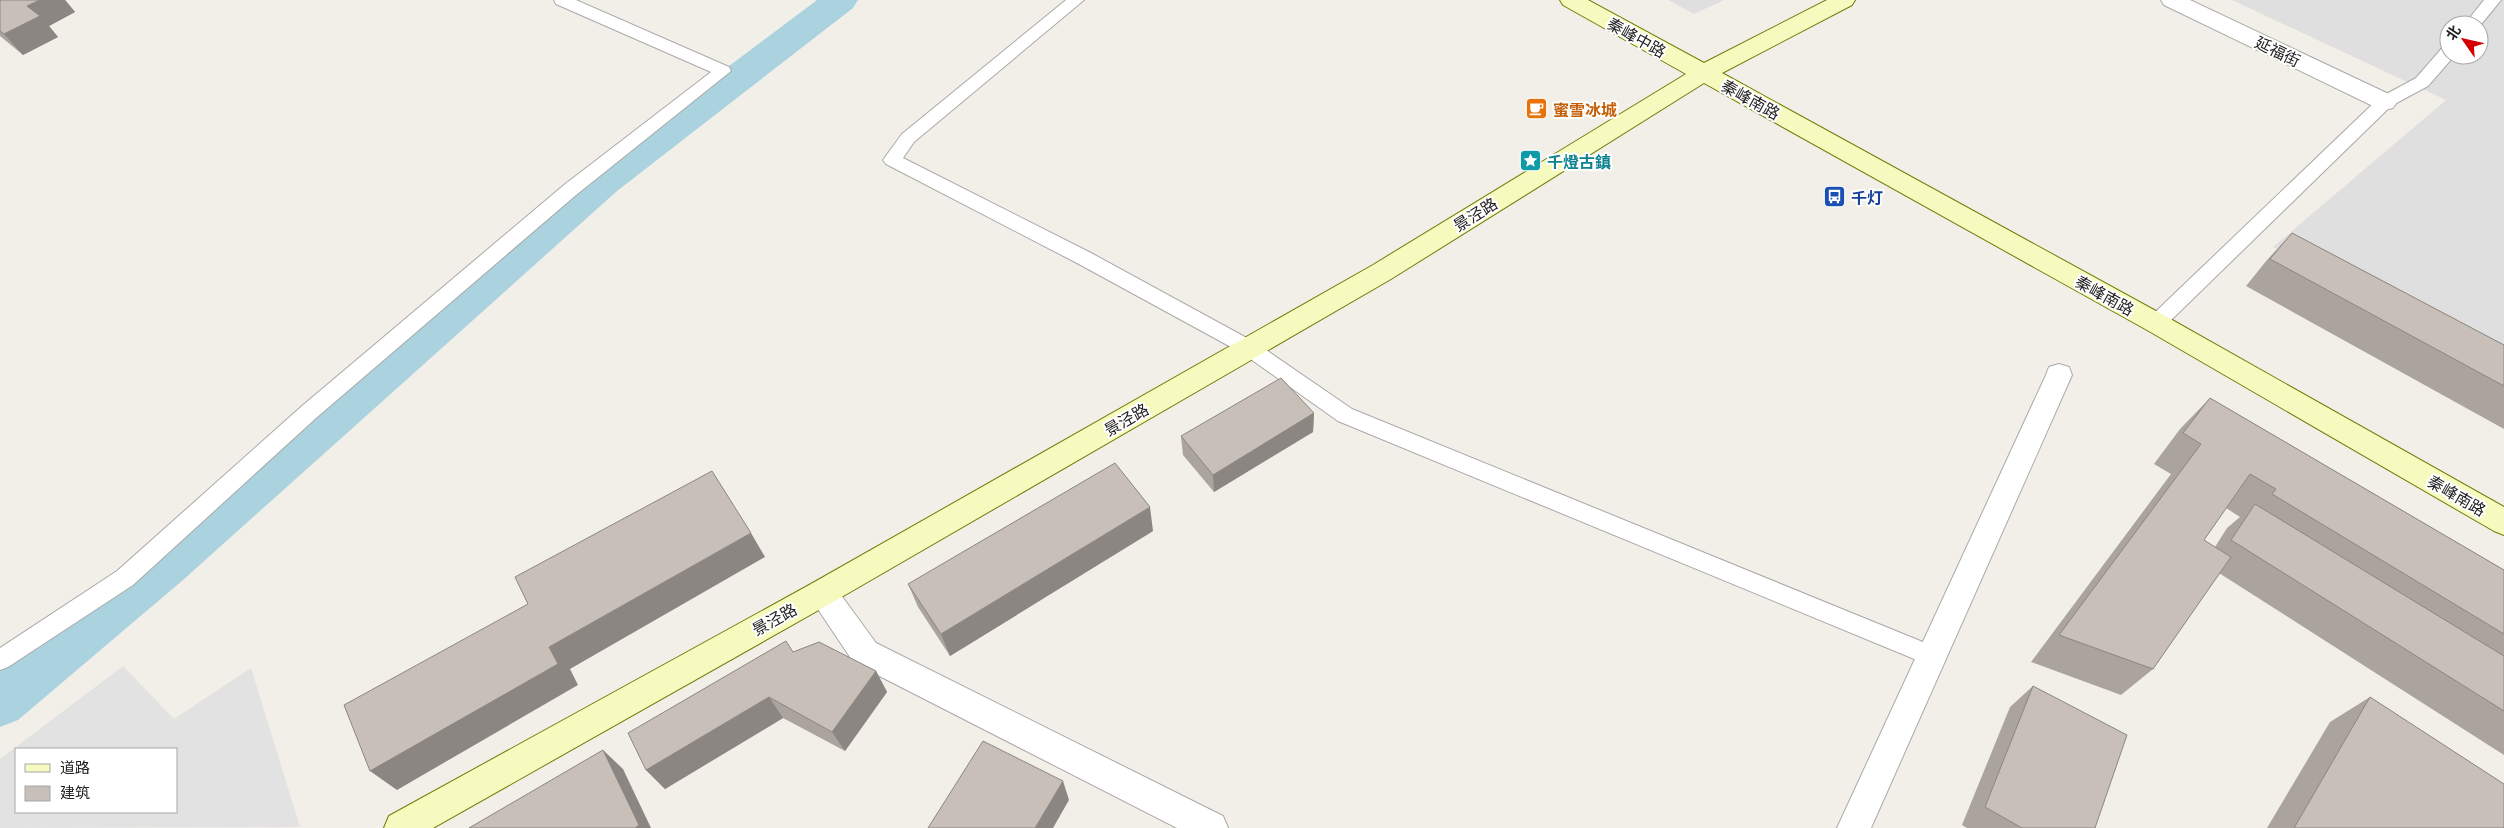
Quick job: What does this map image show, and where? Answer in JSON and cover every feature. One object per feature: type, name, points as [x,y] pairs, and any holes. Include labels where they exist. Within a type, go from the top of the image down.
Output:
[{"type":"street","name":"秦峰中路","points":[[1571,0],[1704,73]]},
{"type":"street","name":"景泾路","points":[[401,828],[822,593],[1391,267],[1704,73],[1844,0]]},
{"type":"street","name":"延福街","points":[[2172,0],[2385,102]]},
{"type":"street","name":"秦峰南路","points":[[1704,73],[2156,323],[2504,522]]},
{"type":"street","points":[[1854,828],[2059,375]]},
{"type":"street","points":[[822,593],[865,653],[1211,828]]},
{"type":"lane","points":[[0,660],[125,578],[309,412],[570,190],[723,71],[562,0]]},
{"type":"lane","points":[[1076,0],[908,138],[892,160],[1084,258],[1249,348],[1344,416],[1932,656]]},
{"type":"lane","points":[[2480,15],[2493,0]]},
{"type":"lane","points":[[2156,323],[2385,102],[2422,82],[2439,62]]},
{"type":"shaded area","points":[[1668,0],[1724,0],[1694,14]]},
{"type":"shaded area","points":[[2232,0],[2504,0],[2504,370],[2273,247],[2446,100]]},
{"type":"shaded area","points":[[123,666],[174,719],[251,668],[300,827],[0,828],[0,759]]},
{"type":"building","points":[[0,0],[40,0],[27,6],[40,16],[4,34],[0,31]]},
{"type":"building","points":[[2292,233],[2504,345],[2504,386],[2270,259]]},
{"type":"building","points":[[1281,378],[1314,413],[1213,475],[1181,436]]},
{"type":"building","points":[[2210,398],[2504,570],[2504,634],[2272,494],[2276,489],[2250,474],[2204,540],[2231,557],[2153,669],[2059,635],[2201,444],[2183,433]]},
{"type":"building","points":[[1115,463],[1150,507],[941,634],[908,584]]},
{"type":"building","points":[[712,471],[751,533],[549,647],[558,664],[370,771],[344,705],[528,604],[515,577]]},
{"type":"building","points":[[2255,504],[2504,656],[2504,711],[2231,540]]},
{"type":"building","points":[[786,641],[793,652],[819,642],[876,671],[832,732],[769,697],[646,770],[628,733]]},
{"type":"building","points":[[2033,686],[2127,735],[2095,828],[2022,828],[1985,807]]},
{"type":"building","points":[[2370,697],[2504,784],[2504,828],[2294,828]]},
{"type":"building","points":[[983,741],[1063,781],[1035,828],[928,828]]},
{"type":"building","points":[[603,750],[639,825],[635,828],[469,828]]},
{"type":"waterway","points":[[0,703],[166,565],[603,181],[840,0]]},
{"type":"place","name":"蜜雪冰城","points":[[1537,109]]},
{"type":"place","name":"千燈古鎮","points":[[1531,161]]},
{"type":"place","name":"千灯","points":[[1835,197]]}]
